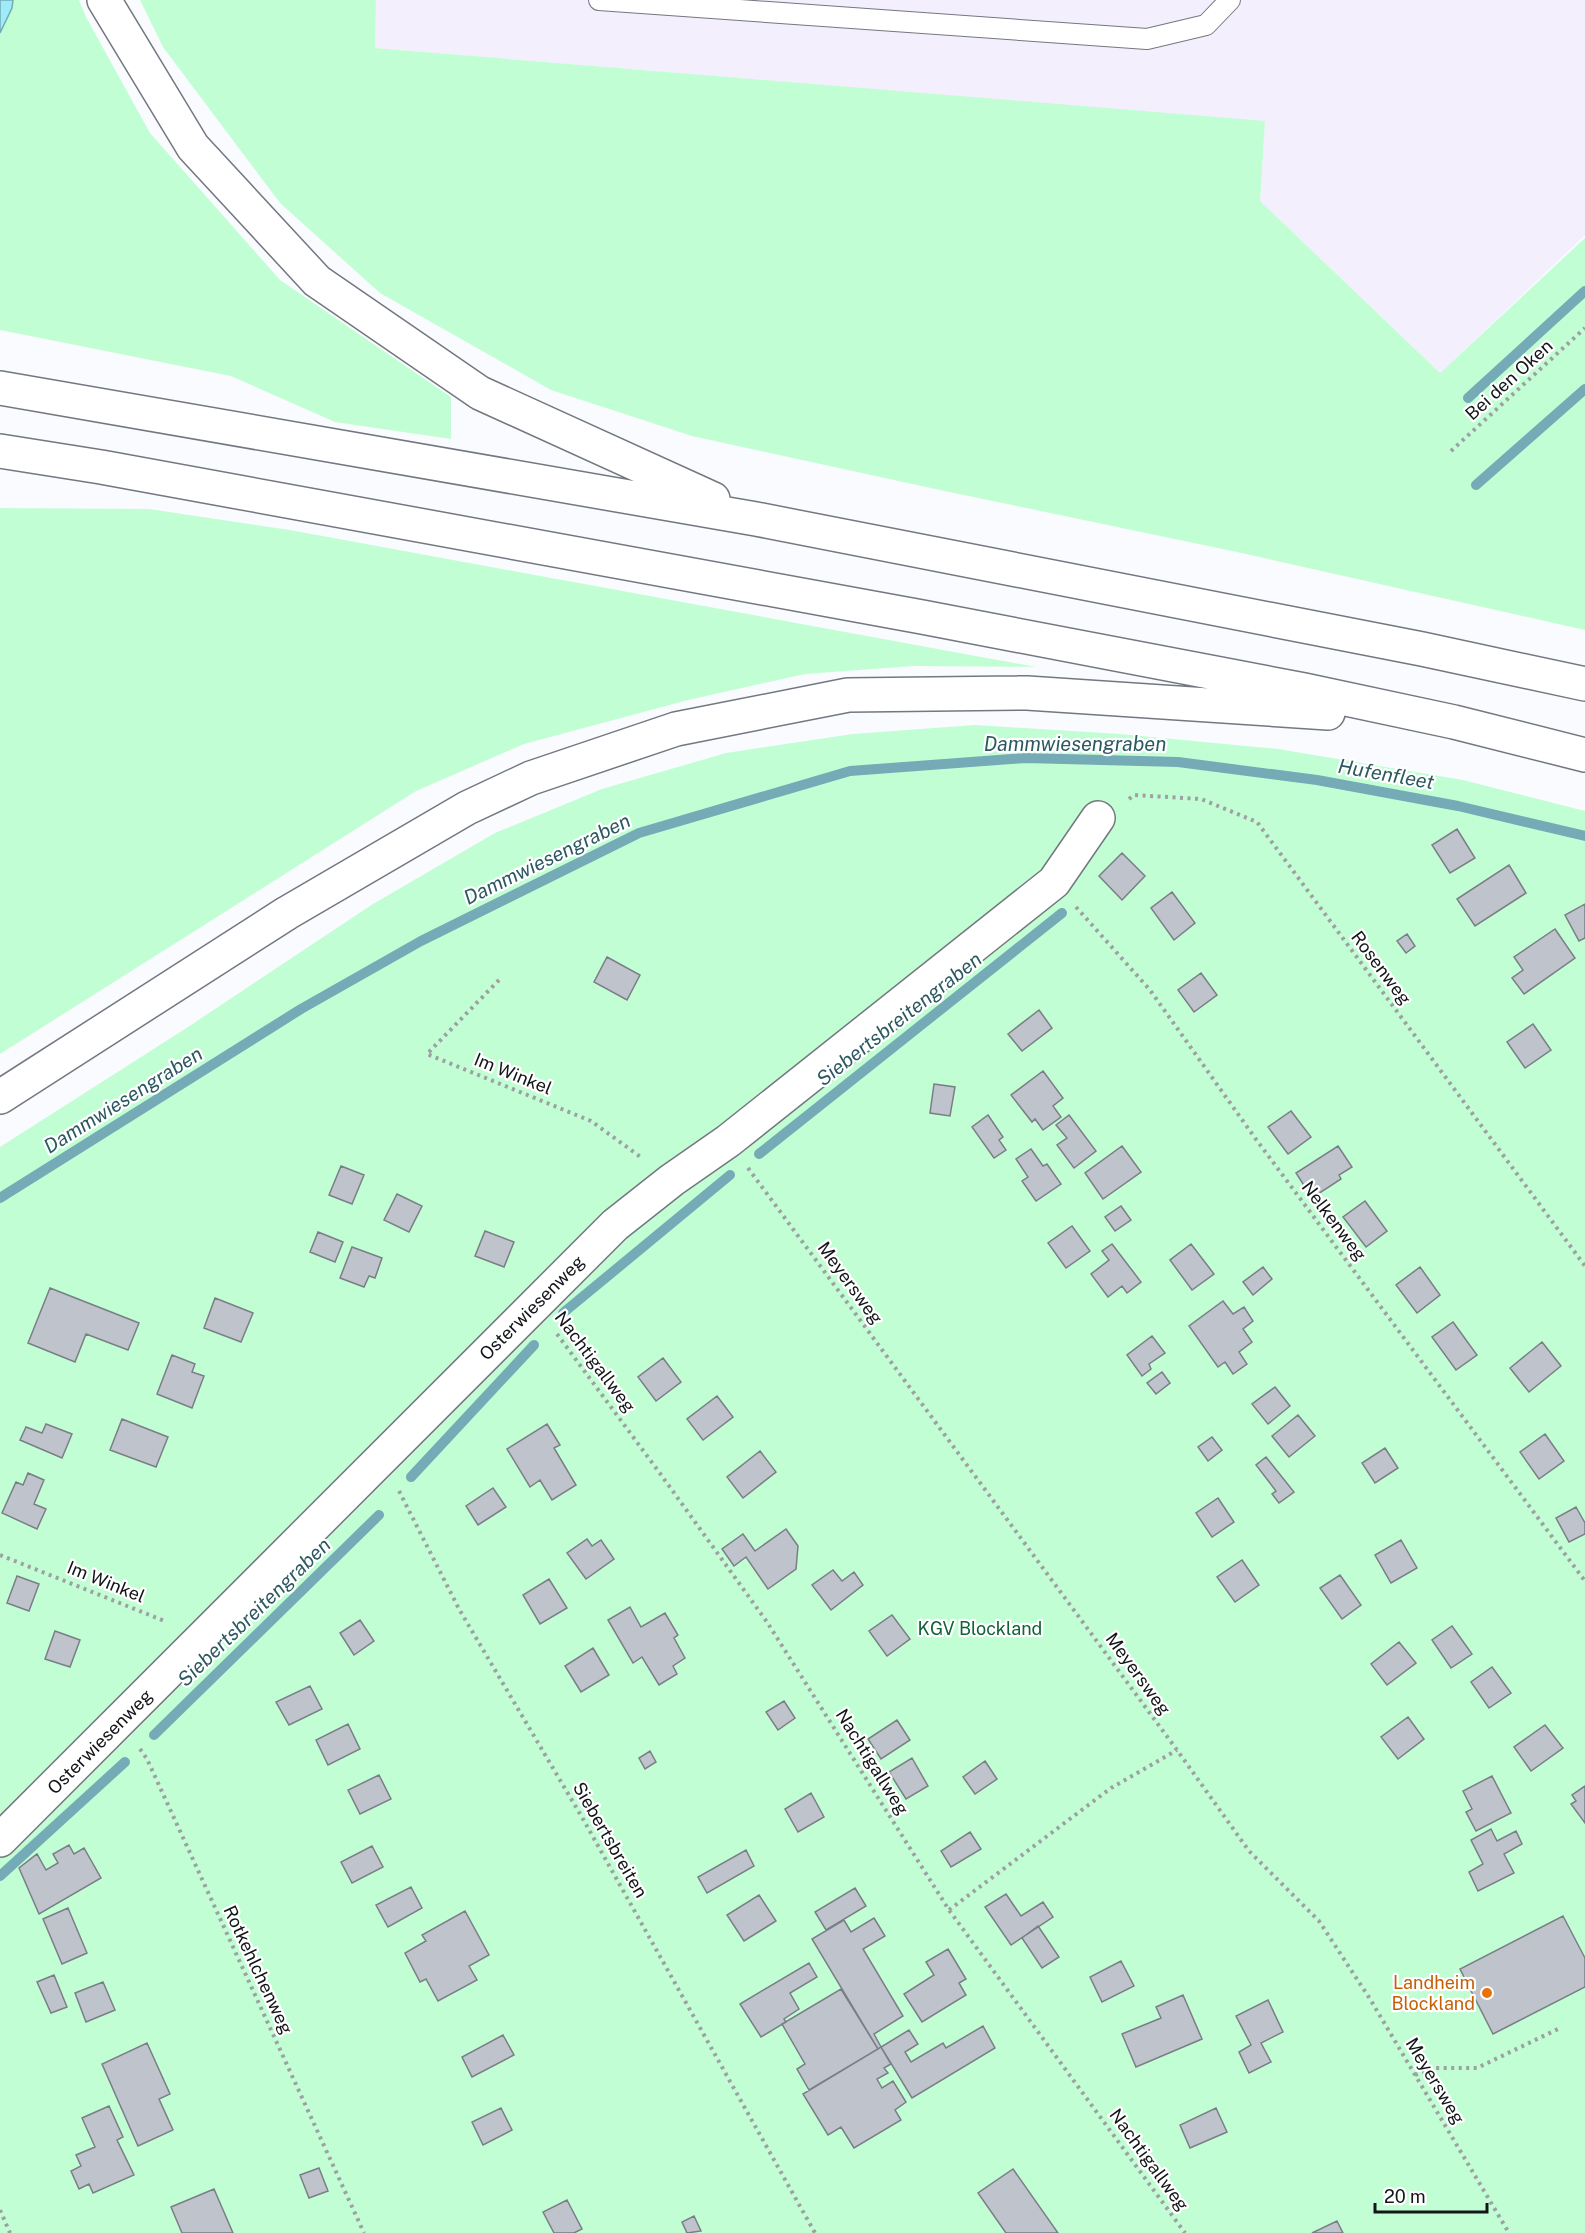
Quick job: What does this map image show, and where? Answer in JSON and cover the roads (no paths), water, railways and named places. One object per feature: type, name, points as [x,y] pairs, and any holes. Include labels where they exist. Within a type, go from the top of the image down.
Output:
[{"type":"main road","points":[[104,0],[193,147],[317,281],[480,393],[756,519]]},
{"type":"main road","points":[[0,388],[756,519],[1422,649],[1585,684]]},
{"type":"main road","points":[[0,451],[113,469],[1304,690],[1454,722],[1585,756]]},
{"type":"main road","points":[[0,1097],[287,913],[467,808],[531,778],[676,729],[848,695],[992,693],[1087,696],[1454,722]]},
{"type":"main road","name":"Osterwiesenweg","points":[[0,1840],[615,1225],[672,1180],[728,1141],[1054,882],[1098,818]]},
{"type":"lane","points":[[599,0],[1147,39],[1206,25],[1230,0]]},
{"type":"water","points":[[0,0],[13,0],[12,8],[0,33]]},
{"type":"waterway","points":[[1468,398],[1585,291]]},
{"type":"waterway","points":[[1476,485],[1585,389]]},
{"type":"waterway","name":"Dammwiesengraben","points":[[0,1198],[301,1009],[421,941],[639,833],[850,771],[1025,758],[1178,762],[1317,780],[1458,806],[1585,836]]},
{"type":"waterway","name":"Siebertsbreitengraben","points":[[759,1154],[1062,913]]},
{"type":"waterway","name":"Siebertsbreitengraben","points":[[563,1313],[730,1175]]},
{"type":"waterway","name":"Siebertsbreitengraben","points":[[411,1477],[534,1345]]},
{"type":"waterway","name":"Siebertsbreitengraben","points":[[154,1735],[379,1515]]},
{"type":"waterway","name":"Siebertsbreitengraben","points":[[0,1876],[125,1762]]},
{"type":"place","name":"Landheim Blockland","points":[[1487,1993]]},
{"type":"water label","name":"Hufenfleet","points":[[1386,774]]},
{"type":"park label","name":"KGV Blockland","points":[[980,1629]]}]
